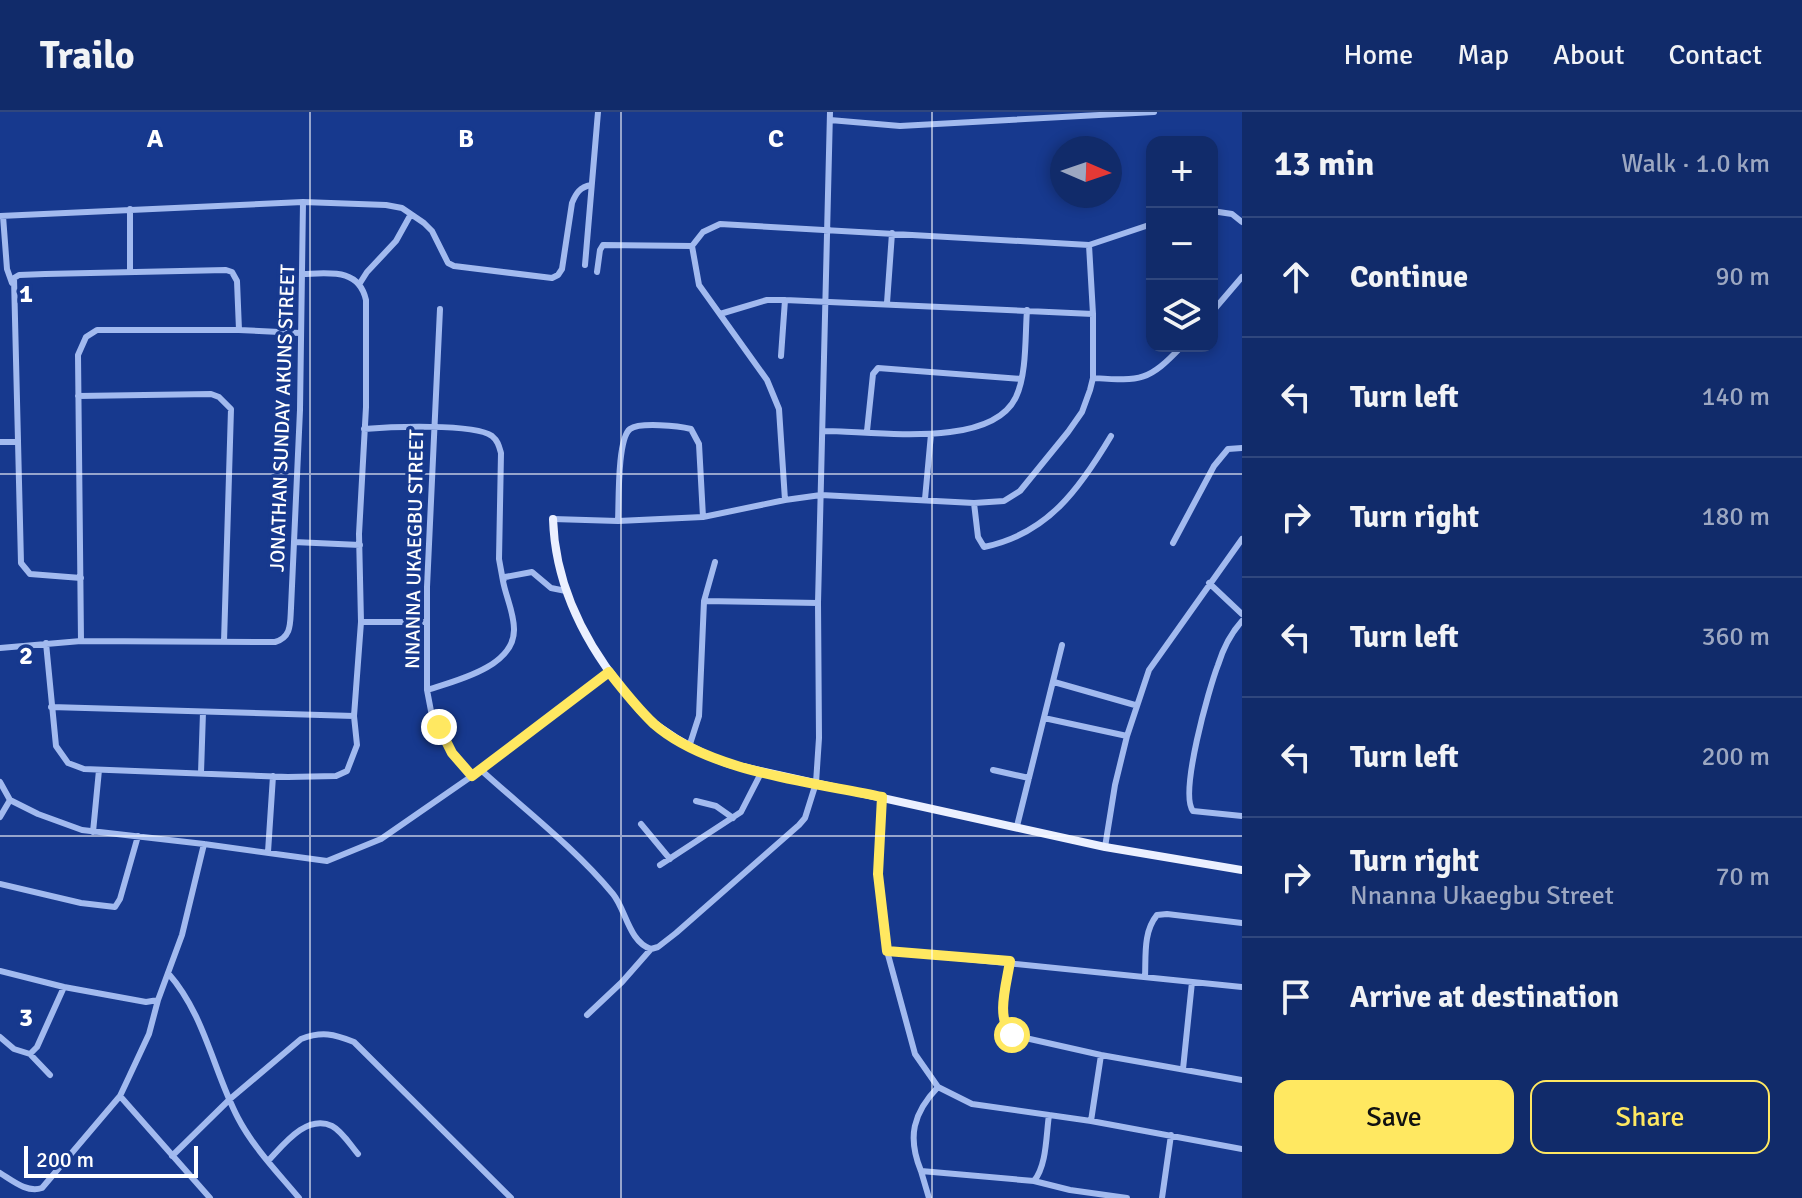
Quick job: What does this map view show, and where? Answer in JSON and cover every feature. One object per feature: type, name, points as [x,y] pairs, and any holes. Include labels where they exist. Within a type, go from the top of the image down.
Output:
[{"type":"main road","points":[[553,519],[554,542],[566,591],[586,635],[635,705],[656,726],[689,747],[729,764],[1105,847],[1242,870]]},
{"type":"street","points":[[585,265],[598,112]]},
{"type":"street","points":[[587,1015],[651,949],[676,933],[799,825],[805,818],[816,783],[830,116],[900,126],[1154,112]]},
{"type":"street","points":[[81,578],[30,574],[21,563],[12,283],[7,269],[2,216],[303,202],[386,205],[411,214],[432,231],[448,263],[454,266],[552,278],[562,269],[572,203],[583,187],[591,185]]},
{"type":"street","name":"JONATHAN SUNDAY AKUNS STREET","points":[[224,642],[275,642],[287,635],[291,608],[300,410],[303,202]]},
{"type":"street","points":[[130,209],[130,271]]},
{"type":"street","points":[[1218,212],[1232,214],[1242,222]]},
{"type":"street","points":[[360,283],[396,241],[411,214]]},
{"type":"street","points":[[785,500],[779,409],[767,380],[699,285],[692,246],[703,232],[720,224],[1089,245],[1146,226]]},
{"type":"street","points":[[887,303],[892,233]]},
{"type":"street","points":[[597,272],[603,245],[692,246]]},
{"type":"street","points":[[553,519],[618,521],[703,517],[821,495],[974,503],[1004,501],[1020,491],[1082,412],[1093,378],[1089,245]]},
{"type":"street","points":[[12,283],[19,275],[130,271],[232,272],[237,281],[239,330]]},
{"type":"street","points":[[46,643],[56,746],[68,763],[99,770],[273,776],[336,776],[347,771],[357,745],[354,716],[361,622],[366,300],[356,279],[343,275],[303,274]]},
{"type":"street","points":[[1218,305],[1242,277]]},
{"type":"street","points":[[720,314],[758,302],[785,300],[1093,314]]},
{"type":"street","points":[[781,356],[785,300]]},
{"type":"street","name":"NNANNA UKAEGBU STREET","points":[[440,309],[438,375],[432,428],[427,690],[431,711],[452,753],[472,776]]},
{"type":"street","points":[[824,431],[947,434],[987,424],[1010,406],[1017,395],[1027,310]]},
{"type":"street","points":[[81,641],[78,355],[90,333],[97,330],[239,330],[300,333]]},
{"type":"street","points":[[1093,378],[1145,378],[1160,369],[1176,352]]},
{"type":"street","points":[[867,431],[873,374],[878,368],[1021,379]]},
{"type":"street","points":[[0,648],[81,641],[224,642],[231,409],[211,394],[78,396]]},
{"type":"street","points":[[618,521],[621,448],[626,433],[634,427],[679,426],[691,429],[697,436],[703,517]]},
{"type":"street","points":[[364,429],[432,428],[483,432],[498,443],[501,453],[499,559],[514,629],[513,639],[495,663],[480,672],[427,690]]},
{"type":"street","points":[[925,499],[931,434]]},
{"type":"street","points":[[974,503],[978,537],[984,547],[1023,532],[1050,517],[1064,503],[1111,436]]},
{"type":"street","points":[[0,442],[16,442]]},
{"type":"street","points":[[1173,543],[1214,466],[1228,449],[1242,448]]},
{"type":"street","points":[[1105,847],[1115,785],[1135,705],[1158,654],[1242,539]]},
{"type":"street","points":[[294,542],[360,545]]},
{"type":"street","points":[[689,747],[699,716],[704,601],[715,562]]},
{"type":"street","points":[[503,581],[505,577],[532,572],[551,588],[566,591]]},
{"type":"street","points":[[1209,583],[1242,614]]},
{"type":"street","points":[[704,601],[818,603]]},
{"type":"street","points":[[1242,621],[1227,642],[1217,665],[1191,767],[1187,797],[1193,811],[1242,816]]},
{"type":"street","points":[[361,622],[427,622]]},
{"type":"street","points":[[1017,826],[1062,645]]},
{"type":"street","points":[[0,782],[10,800],[62,824],[93,832],[327,861],[381,839],[481,770],[609,672]]},
{"type":"street","points":[[1054,682],[1135,705]]},
{"type":"street","points":[[51,707],[354,716]]},
{"type":"street","points":[[201,773],[203,712]]},
{"type":"street","points":[[1044,718],[1127,736]]},
{"type":"street","points":[[93,832],[99,770]]},
{"type":"street","points":[[481,770],[613,894],[639,941],[651,949]]},
{"type":"street","points":[[993,770],[1029,778]]},
{"type":"street","points":[[660,865],[741,812],[762,771]]},
{"type":"street","points":[[268,852],[273,776]]},
{"type":"street","points":[[882,797],[878,874],[887,951],[915,1054],[938,1087],[972,1104],[1091,1121],[1242,1149]]},
{"type":"street","points":[[0,817],[10,800]]},
{"type":"street","points":[[696,801],[716,806],[733,818]]},
{"type":"street","points":[[641,824],[670,859]]},
{"type":"street","points":[[0,884],[81,903],[115,907],[138,836]]},
{"type":"street","points":[[30,1198],[35,1190],[48,1182],[120,1096],[149,1034],[182,935],[204,844]]},
{"type":"street","points":[[1145,977],[1147,934],[1157,915],[1242,923]]},
{"type":"street","points":[[887,951],[1010,961],[1242,987]]},
{"type":"street","points":[[1010,961],[1003,1014],[1006,1029],[1022,1039],[1242,1080]]},
{"type":"street","points":[[0,971],[64,987],[146,1002],[158,1000]]},
{"type":"street","points":[[168,973],[186,994],[201,1023],[210,1055],[239,1121],[299,1198]]},
{"type":"street","points":[[1183,1069],[1192,982]]},
{"type":"street","points":[[30,1054],[37,1047],[64,987]]},
{"type":"street","points":[[172,1156],[230,1099],[301,1039],[331,1033],[354,1042],[511,1198]]},
{"type":"street","points":[[0,1037],[14,1049],[30,1054],[50,1075]]},
{"type":"street","points":[[1091,1121],[1101,1055]]},
{"type":"street","points":[[929,1198],[913,1144],[914,1122],[924,1102],[938,1087]]},
{"type":"street","points":[[120,1096],[210,1198]]},
{"type":"street","points":[[1034,1181],[1041,1163],[1049,1115]]},
{"type":"street","points":[[269,1160],[302,1129],[318,1124],[334,1127],[358,1154]]},
{"type":"street","points":[[1162,1198],[1171,1135]]},
{"type":"street","points":[[921,1171],[1034,1181],[1081,1195],[1127,1198]]},
{"type":"street","points":[[0,1173],[26,1189],[35,1190]]},
{"type":"route","points":[[439,727],[452,753],[472,776],[609,672],[656,726],[703,754],[729,764],[882,797],[878,874],[887,951],[1010,961],[1003,1014],[1006,1029],[1012,1035]]}]
